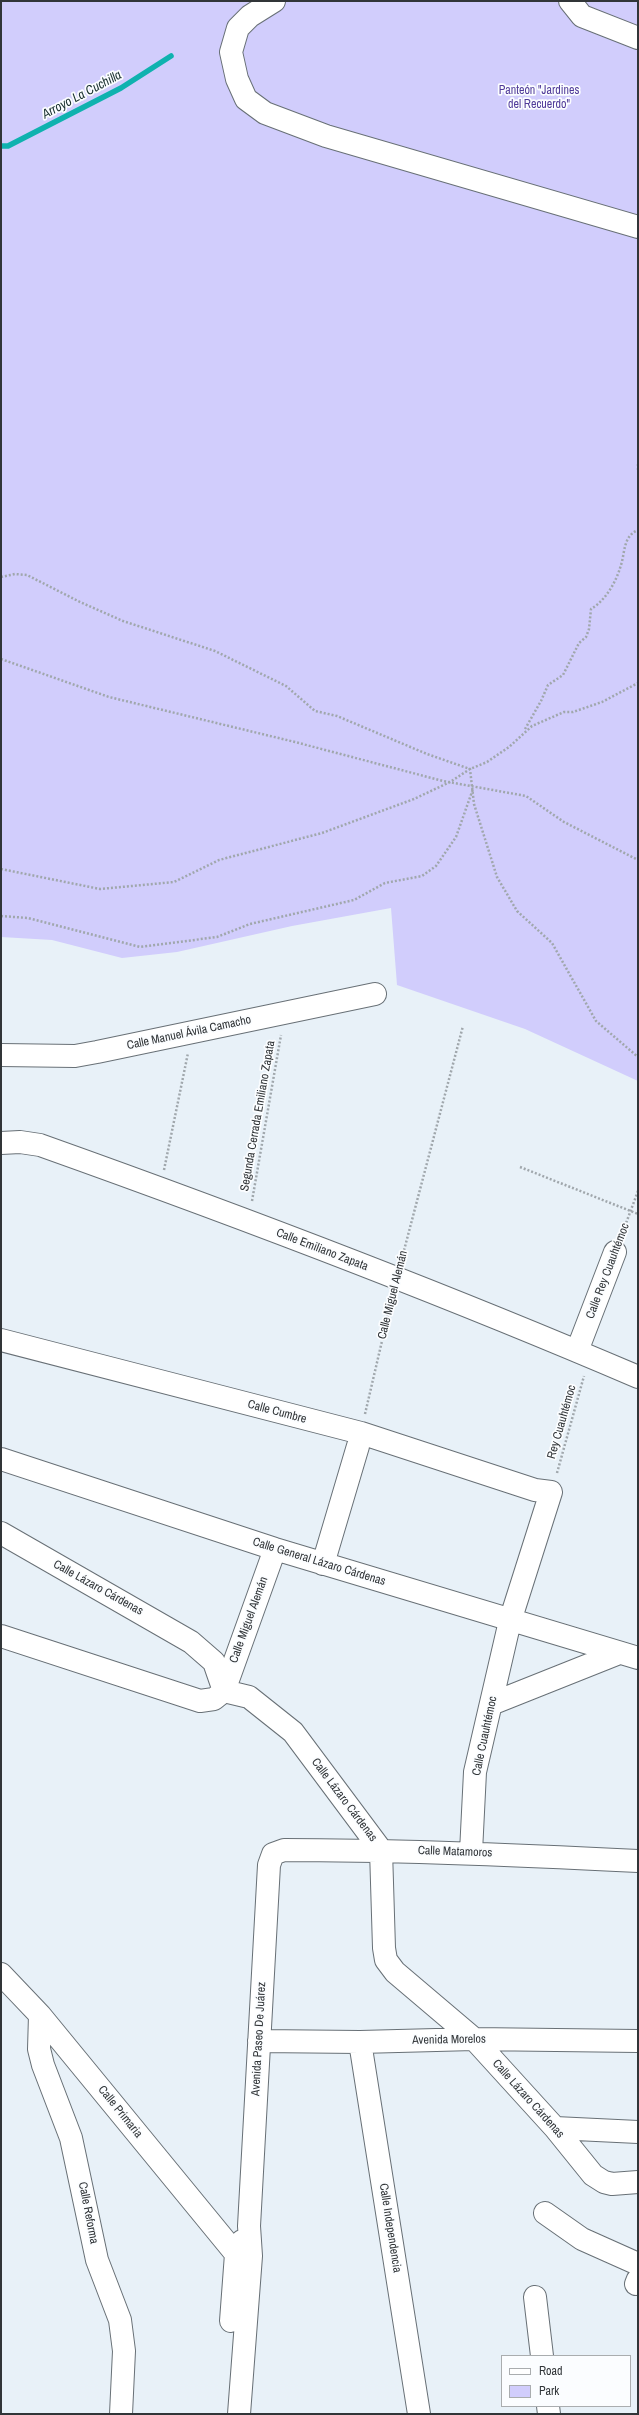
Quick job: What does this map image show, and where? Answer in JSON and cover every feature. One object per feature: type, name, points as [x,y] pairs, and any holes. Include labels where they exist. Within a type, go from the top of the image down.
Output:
[{"type":"street","points":[[274,1],[250,16],[238,28],[231,52],[237,79],[246,99],[265,113],[326,136],[638,227]]},
{"type":"street","points":[[570,1],[582,16],[638,38]]},
{"type":"street","name":"Calle Manuel Ávila Camacho","points":[[1,1055],[74,1056],[192,1033],[375,994]]},
{"type":"street","name":"Calle Emiliano Zapata","points":[[1,1143],[20,1142],[40,1145],[160,1188],[249,1221],[396,1279],[638,1377]]},
{"type":"street","name":"Calle Rey Cuauhtémoc","points":[[584,1354],[615,1252]]},
{"type":"street","name":"Calle Cumbre","points":[[1,1340],[536,1490],[551,1492]]},
{"type":"street","points":[[322,1564],[359,1440]]},
{"type":"street","name":"Calle General Lázaro Cárdenas","points":[[1,1460],[322,1564],[628,1656]]},
{"type":"street","points":[[510,1621],[551,1492]]},
{"type":"street","name":"Calle Lázaro Cárdenas","points":[[4,1538],[191,1642],[214,1662],[224,1691],[249,1697],[293,1732],[381,1850],[384,1948],[386,1960],[395,1972],[474,2039],[555,2128],[593,2175],[604,2182],[612,2184],[638,2182]]},
{"type":"street","name":"Calle Miguel Alemán","points":[[224,1691],[275,1549]]},
{"type":"street","name":"Calle Cuauhtémoc","points":[[471,1852],[475,1772],[510,1621]]},
{"type":"street","points":[[1,1636],[200,1701],[214,1699],[224,1691]]},
{"type":"street","points":[[491,1704],[628,1656]]},
{"type":"street","name":"Calle Matamoros","points":[[273,1854],[284,1850],[381,1850],[471,1852],[638,1861]]},
{"type":"street","name":"Avenida Paseo De Juárez","points":[[224,2414],[244,2254],[249,2226],[268,1865],[273,1854]]},
{"type":"street","name":"Calle Primaria","points":[[1,1974],[40,2015],[244,2254]]},
{"type":"street","name":"Calle Reforma","points":[[40,2015],[39,2049],[43,2066],[71,2138],[97,2260],[120,2320],[124,2351],[121,2414]]},
{"type":"street","name":"Avenida Morelos","points":[[259,2041],[360,2042],[474,2039],[638,2041]]},
{"type":"street","name":"Calle Independencia","points":[[360,2042],[419,2414]]},
{"type":"street","points":[[555,2128],[638,2132]]},
{"type":"street","points":[[545,2213],[637,2276]]},
{"type":"street","name":"Avenida Paseo De Juárez","points":[[239,2414],[244,2254]]},
{"type":"street","points":[[535,2297],[542,2355]]},
{"type":"path","points":[[638,464],[638,470]]},
{"type":"path","points":[[1,869],[100,889],[174,882],[219,860],[322,833],[414,799],[450,782],[509,747],[525,730],[541,702],[548,685],[563,674],[579,643],[586,637],[589,629],[591,609],[605,598],[621,566],[628,540],[633,532],[638,530]]},
{"type":"path","points":[[1,577],[15,574],[27,575],[80,602],[123,621],[215,651],[286,686],[315,711],[337,716],[427,754],[470,769]]},
{"type":"path","points":[[1,659],[109,697],[295,742],[450,782],[526,796],[564,822],[638,860]]},
{"type":"path","points":[[525,730],[564,712],[574,712],[602,702],[638,683]]},
{"type":"path","points":[[470,769],[474,787],[474,804],[497,877],[517,911],[552,943],[596,1021],[638,1057]]},
{"type":"path","points":[[1,916],[28,918],[140,947],[217,937],[250,924],[354,900],[385,883],[422,876],[436,866],[456,837],[474,787]]},
{"type":"path","name":"Segunda Cerrada Emiliano Zapata","points":[[249,1221],[285,1013]]},
{"type":"path","name":"Calle Miguel Alemán","points":[[359,1440],[396,1279],[462,1026]]},
{"type":"path","points":[[160,1188],[192,1033]]},
{"type":"path","points":[[520,1167],[638,1214]]},
{"type":"path","name":"Calle Rey Cuauhtémoc","points":[[615,1252],[638,1191]]},
{"type":"path","name":"Rey Cuauhtémoc","points":[[551,1492],[584,1354]]},
{"type":"green space","name":"Panteón \"Jardines del Recuerdo\"","points":[[1,1],[638,1],[638,1081],[525,1029],[397,985],[391,908],[292,926],[177,952],[122,958],[52,940],[1,937]]},
{"type":"waterway","name":"Arroyo La Cuchilla","points":[[1,146],[8,146],[121,88],[171,56]]}]
